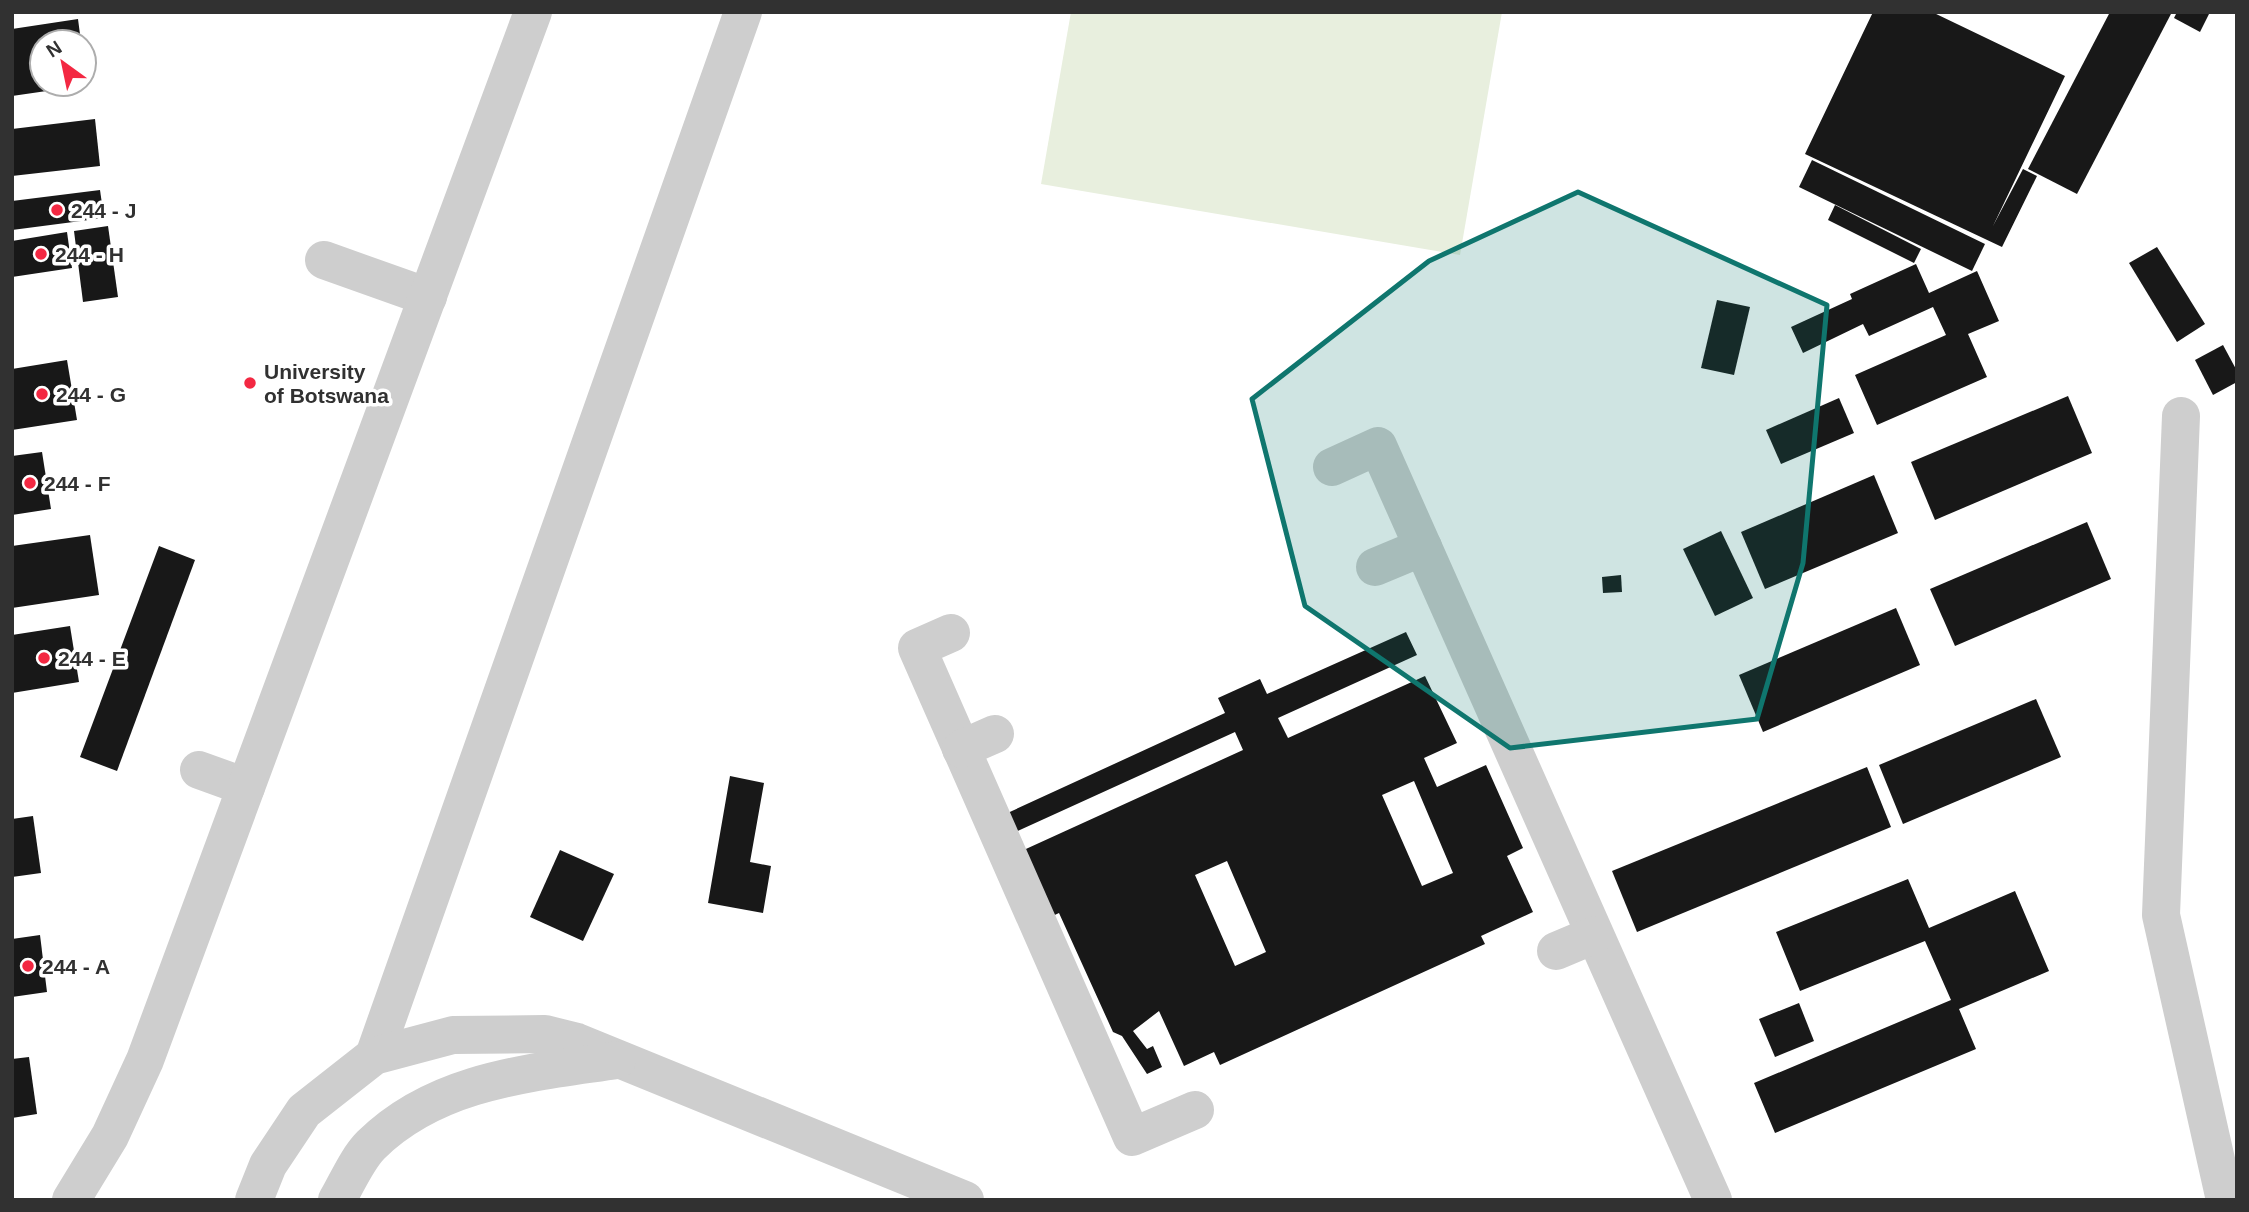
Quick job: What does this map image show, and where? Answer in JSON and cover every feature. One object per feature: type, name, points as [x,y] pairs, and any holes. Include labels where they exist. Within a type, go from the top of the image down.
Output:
[{"type":"street","points":[[71,1200],[110,1136],[145,1060],[534,12]]},
{"type":"street","points":[[374,1056],[743,12]]},
{"type":"street","points":[[324,260],[428,297]]},
{"type":"street","points":[[2181,416],[2161,915],[2225,1200]]},
{"type":"street","points":[[1332,467],[1378,446],[1713,1200]]},
{"type":"street","points":[[1375,568],[1423,547]]},
{"type":"street","points":[[951,633],[917,648],[978,741],[1132,1137],[1195,1110]]},
{"type":"street","points":[[199,770],[246,788]]},
{"type":"street","points":[[1556,951],[1594,935]]},
{"type":"street","points":[[254,1200],[268,1165],[304,1111],[374,1056],[453,1035],[545,1034],[577,1042],[965,1200]]},
{"type":"street","points":[[337,1200],[370,1146],[420,1106],[482,1083],[617,1060]]},
{"type":"highlighted area","points":[[1578,192],[1827,305],[1803,563],[1757,719],[1510,748],[1305,606],[1252,399],[1429,261]]},
{"type":"green space","points":[[1071,12],[1502,12],[1460,255],[1041,184]]},
{"type":"building","points":[[1873,12],[1932,12],[2065,76],[1993,226],[2023,169],[2037,176],[2002,247],[1805,154]]},
{"type":"building","points":[[2110,12],[2172,12],[2077,194],[2028,169]]},
{"type":"building","points":[[2177,12],[2210,12],[2200,32],[2174,18]]},
{"type":"building","points":[[78,19],[79,28],[28,28],[28,94],[12,96],[12,29]]},
{"type":"building","points":[[95,119],[100,166],[12,176],[12,129]]},
{"type":"building","points":[[1812,160],[1985,244],[1972,271],[1799,187]]},
{"type":"building","name":"244 - J","points":[[100,190],[104,218],[12,230],[12,201]]},
{"type":"building","points":[[1835,205],[1921,249],[1914,263],[1828,220]]},
{"type":"building","points":[[108,226],[118,297],[83,302],[74,231]]},
{"type":"building","name":"244 - H","points":[[67,232],[72,268],[12,277],[12,241]]},
{"type":"building","points":[[2157,247],[2205,324],[2177,342],[2129,263]]},
{"type":"building","points":[[1916,264],[1929,293],[1977,271],[1999,321],[1968,334],[1987,377],[1877,425],[1855,375],[1946,335],[1933,307],[1869,336],[1863,324],[1803,353],[1791,327],[1852,299],[1850,294]]},
{"type":"building","points":[[1717,300],[1750,307],[1734,375],[1701,368]]},
{"type":"building","points":[[2223,345],[2237,371],[2237,382],[2213,395],[2195,360]]},
{"type":"building","name":"244 - G","points":[[67,360],[77,420],[12,430],[12,369]]},
{"type":"building","points":[[2068,396],[2092,453],[1935,520],[1911,462]]},
{"type":"building","points":[[1839,398],[1854,433],[1781,464],[1766,430]]},
{"type":"building","name":"244 - F","points":[[42,452],[51,509],[12,515],[12,456]]},
{"type":"building","points":[[1874,475],[1898,533],[1765,589],[1741,532]]},
{"type":"building","points":[[2087,522],[2111,579],[1955,646],[1930,589]]},
{"type":"building","points":[[1721,531],[1753,598],[1715,616],[1683,549]]},
{"type":"building","points":[[90,535],[99,595],[12,608],[12,546]]},
{"type":"building","points":[[159,546],[195,560],[117,771],[80,757]]},
{"type":"building","points":[[1621,575],[1622,592],[1603,593],[1602,577]]},
{"type":"building","points":[[1896,608],[1920,665],[1763,732],[1739,675]]},
{"type":"building","name":"244 - E","points":[[70,626],[79,682],[12,693],[12,635]]},
{"type":"building","points":[[1406,632],[1417,655],[1278,718],[1288,738],[1425,676],[1457,743],[1424,758],[1437,787],[1486,765],[1523,848],[1507,856],[1533,912],[1481,936],[1485,944],[1220,1065],[1214,1052],[1184,1066],[1159,1011],[1133,1031],[1147,1049],[1153,1046],[1162,1067],[1147,1074],[1122,1036],[1113,1032],[1059,913],[1044,920],[1015,854],[1243,750],[1235,732],[1009,835],[1001,816],[1225,713],[1218,698],[1260,679],[1267,694]],"holes":[[[1414,781],[1453,873],[1422,886],[1382,795]],[[1227,861],[1266,952],[1235,966],[1195,875]]]},
{"type":"building","points":[[2036,699],[2061,757],[1903,824],[1879,765]]},
{"type":"building","points":[[1867,767],[1891,827],[1637,932],[1612,871]]},
{"type":"building","points":[[730,776],[764,783],[750,862],[771,866],[763,913],[708,903]]},
{"type":"building","points":[[33,816],[41,873],[12,877],[12,819]]},
{"type":"building","points":[[560,850],[614,874],[583,941],[530,917]]},
{"type":"building","points":[[1908,879],[1929,928],[2015,891],[2049,971],[1959,1009],[1976,1049],[1775,1133],[1754,1083],[1951,1000],[1925,941],[1800,991],[1776,932]]},
{"type":"building","name":"244 - A","points":[[40,935],[47,992],[12,997],[12,939]]},
{"type":"building","points":[[1799,1003],[1814,1041],[1775,1057],[1759,1019]]},
{"type":"building","points":[[29,1057],[37,1114],[12,1118],[12,1059]]},
{"type":"place","name":"244 - J","points":[[57,210]]},
{"type":"place","name":"244 - H","points":[[41,254]]},
{"type":"place","name":"University of Botswana","points":[[250,383]]},
{"type":"place","name":"244 - G","points":[[42,394]]},
{"type":"place","name":"244 - F","points":[[30,483]]},
{"type":"place","name":"244 - E","points":[[44,658]]},
{"type":"place","name":"244 - A","points":[[28,966]]}]
